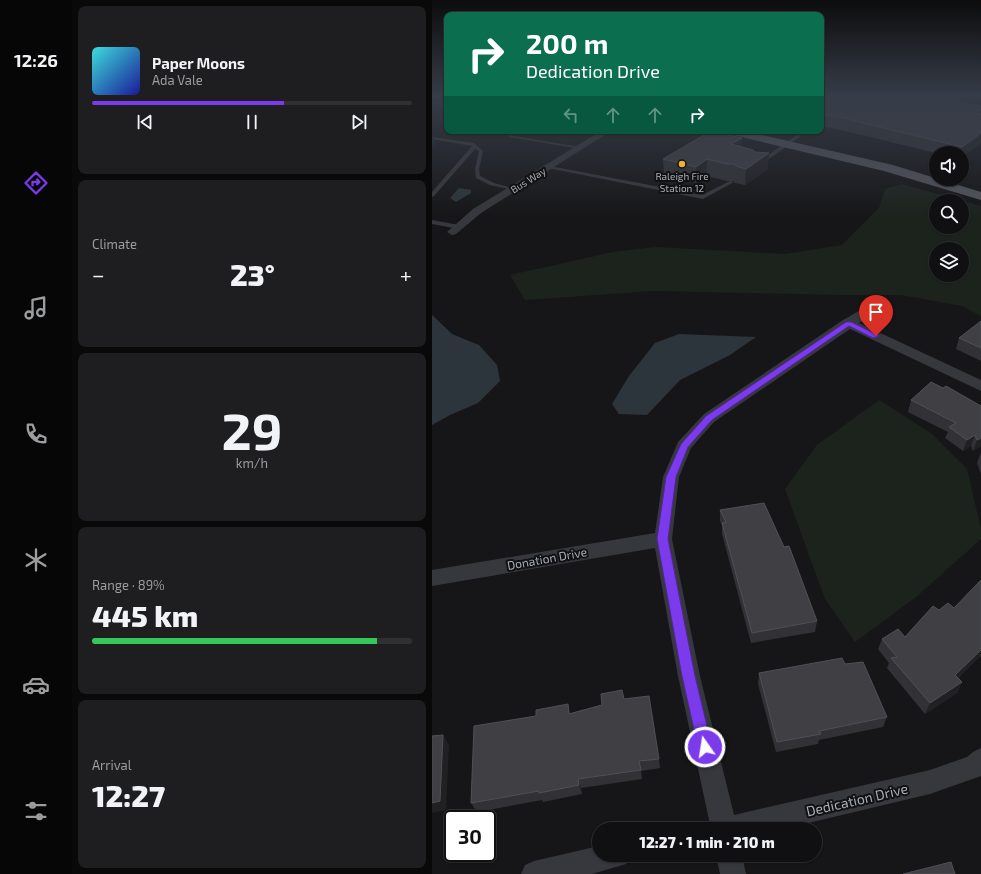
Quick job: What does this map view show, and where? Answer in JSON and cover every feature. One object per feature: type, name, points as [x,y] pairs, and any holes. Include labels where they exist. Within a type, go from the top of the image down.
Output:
[{"type":"main road","points":[[750,136],[888,168],[981,196]]},
{"type":"main road","points":[[799,136],[929,169]]},
{"type":"main road","points":[[969,180],[981,184]]},
{"type":"street","name":"Bus Way","points":[[455,229],[477,211],[599,136]]},
{"type":"street","points":[[722,822],[689,676],[663,539],[671,477],[684,446],[709,418],[878,304]]},
{"type":"street","points":[[848,323],[981,386]]},
{"type":"street","name":"Donation Drive","points":[[432,578],[663,539]]},
{"type":"street","name":"Dedication Drive","points":[[759,822],[930,782],[975,766],[981,760]]},
{"type":"street","points":[[534,874],[592,861]]},
{"type":"street","points":[[730,862],[733,874]]},
{"type":"lane","points":[[510,136],[580,148]]},
{"type":"lane","points":[[756,166],[799,136]]},
{"type":"lane","points":[[432,138],[472,144],[481,151],[477,169],[478,177],[492,184],[514,189]]},
{"type":"lane","points":[[432,195],[475,146]]},
{"type":"lane","points":[[550,167],[703,197],[732,182]]},
{"type":"lane","points":[[432,222],[455,229]]},
{"type":"shaded area","points":[[902,184],[938,194],[929,194],[929,234],[969,234],[969,203],[981,206],[981,316],[962,306],[901,295],[653,291],[525,300],[510,275],[613,252],[655,247],[785,254],[842,245],[879,208],[885,189]]},
{"type":"shaded area","points":[[459,188],[471,190],[471,193],[456,202],[450,198]]},
{"type":"shaded area","points":[[432,315],[452,334],[479,345],[497,365],[500,381],[478,403],[450,415],[432,425]]},
{"type":"shaded area","points":[[679,334],[756,337],[730,355],[680,380],[647,415],[619,414],[612,404],[629,376],[655,343]]},
{"type":"shaded area","points":[[879,400],[931,433],[967,469],[981,529],[981,539],[916,597],[855,642],[825,599],[785,489],[817,445]]},
{"type":"building","points":[[703,136],[732,136],[742,138],[731,144],[753,150],[755,152],[769,153],[746,169],[736,166],[735,164],[727,164],[707,159],[696,167],[663,159]]},
{"type":"building","points":[[916,136],[977,136],[963,146],[958,146]]},
{"type":"building","points":[[981,321],[981,348],[959,338]]},
{"type":"building","points":[[931,382],[943,388],[946,386],[981,406],[981,438],[977,440],[975,435],[967,440],[949,427],[956,423],[911,400]]},
{"type":"building","points":[[764,503],[784,547],[789,546],[817,621],[752,633],[722,523],[726,522],[720,510]]},
{"type":"building","points":[[981,580],[981,650],[955,675],[962,682],[930,703],[891,658],[897,657],[882,639],[898,629],[905,637],[933,606],[939,610],[948,603],[954,608]]},
{"type":"building","points":[[842,658],[845,664],[863,662],[887,717],[819,731],[821,734],[777,742],[759,673]]},
{"type":"building","points":[[622,690],[624,699],[649,696],[659,759],[639,761],[641,770],[578,779],[579,785],[539,793],[539,791],[471,803],[474,726],[536,716],[536,710],[568,704],[569,714],[602,705],[601,694]]},
{"type":"building","points":[[443,735],[440,801],[432,803],[432,736]]},
{"type":"building","points":[[951,862],[955,874],[903,874]]},
{"type":"place","name":"Raleigh Fire Station 12","points":[[682,164]]},
{"type":"route","points":[[705,747],[689,676],[663,539],[671,477],[684,446],[709,418],[756,384],[848,323],[876,336]]}]
